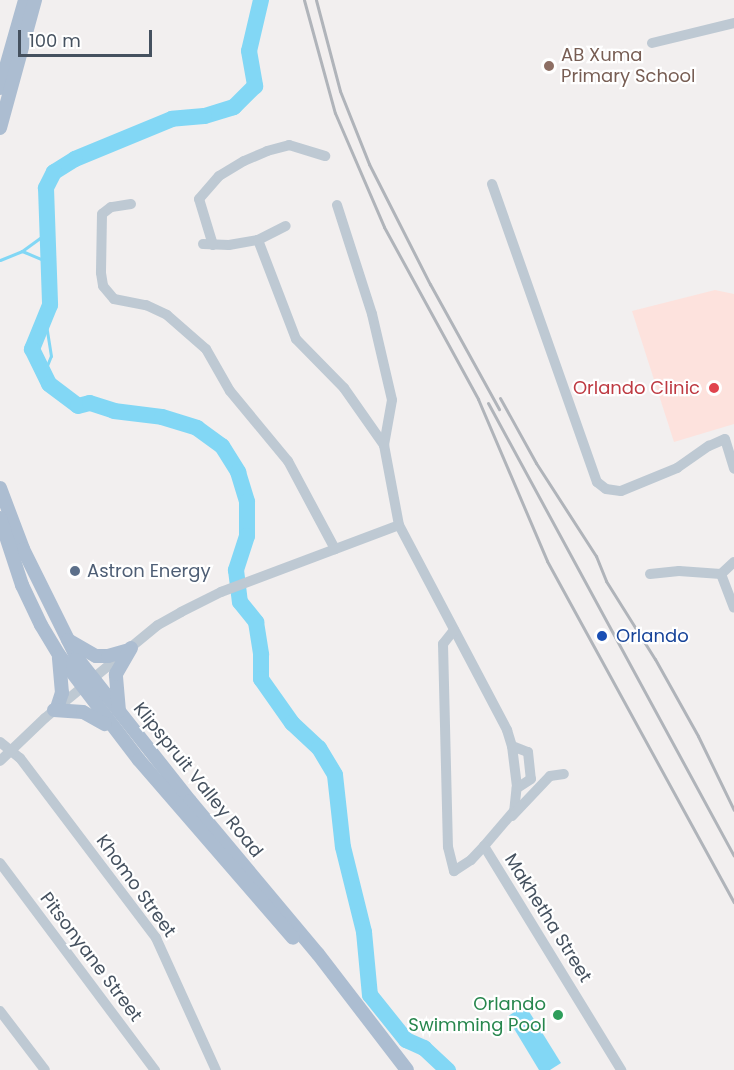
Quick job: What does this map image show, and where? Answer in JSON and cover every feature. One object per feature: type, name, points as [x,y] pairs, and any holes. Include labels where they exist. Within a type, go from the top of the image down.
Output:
[{"type":"main road","points":[[0,88],[25,0]]},
{"type":"main road","points":[[0,128],[36,0]]},
{"type":"main road","name":"Klipspruit Valley Road","points":[[0,488],[23,549],[88,684],[115,730],[301,948],[395,1070]]},
{"type":"main road","name":"Klipspruit Valley Road","points":[[0,518],[22,585],[40,625],[59,655],[119,711],[190,801],[318,954],[407,1070]]},
{"type":"main road","points":[[66,639],[96,656],[108,656],[130,649]]},
{"type":"main road","points":[[119,711],[116,674],[130,649]]},
{"type":"main road","points":[[59,655],[62,687],[56,709],[83,712],[115,730]]},
{"type":"street","points":[[652,42],[734,23]]},
{"type":"street","points":[[286,225],[258,240],[208,244],[199,199],[219,176],[267,151],[289,145],[326,156]]},
{"type":"street","points":[[492,184],[565,397],[597,482],[606,489],[621,491],[677,468],[710,446],[730,438],[734,469]]},
{"type":"street","points":[[131,204],[111,207],[102,214],[100,273],[103,286],[114,299],[146,305],[167,315],[206,349],[230,391],[279,447],[336,549]]},
{"type":"street","points":[[337,205],[372,314],[392,400],[384,445]]},
{"type":"street","points":[[258,240],[296,339],[344,388],[384,445]]},
{"type":"street","name":"Makhetha Street","points":[[384,445],[399,525],[507,730],[512,746],[517,788],[514,811],[484,846],[621,1070]]},
{"type":"street","points":[[0,762],[11,748],[158,625],[221,592],[399,525]]},
{"type":"street","points":[[650,574],[679,571],[721,574],[734,562]]},
{"type":"street","points":[[721,574],[734,608]]},
{"type":"street","points":[[454,630],[443,644],[447,847],[454,871],[471,860],[484,846]]},
{"type":"street","name":"Khomo Street","points":[[0,742],[11,748],[161,946],[216,1070]]},
{"type":"street","points":[[506,823],[550,776],[564,774]]},
{"type":"street","name":"Pitsonyane Street","points":[[0,863],[155,1070]]},
{"type":"street","points":[[0,1011],[45,1070]]},
{"type":"shaded area","points":[[715,290],[734,294],[734,424],[674,442],[632,311]]},
{"type":"water","points":[[525,1005],[561,1063],[550,1070],[539,1070],[507,1017]]},
{"type":"waterway","points":[[261,0],[249,51],[255,86],[234,107],[204,116],[172,119],[75,159],[54,172],[46,188],[50,305],[32,349],[49,384],[78,406],[90,403],[114,411],[162,417],[197,428],[222,446],[238,472],[247,502],[247,536],[236,570],[240,602],[256,622],[261,655],[261,679],[292,723],[319,748],[335,775],[343,847],[364,932],[370,995],[406,1040],[424,1048],[448,1070]]},
{"type":"waterway","points":[[0,260],[22,251],[47,233]]},
{"type":"waterway","points":[[22,251],[48,262]]},
{"type":"waterway","points":[[44,373],[51,356],[45,317]]},
{"type":"railway","points":[[304,0],[335,113],[384,227],[478,399],[547,561],[734,902]]},
{"type":"railway","points":[[316,0],[340,91],[369,164],[430,284],[499,409]]},
{"type":"railway","points":[[500,398],[536,463],[596,556],[606,581],[655,659],[698,736],[734,810]]},
{"type":"railway","points":[[488,403],[734,856]]},
{"type":"place","name":"AB Xuma Primary School","points":[[549,66]]},
{"type":"place","name":"Orlando Clinic","points":[[714,388]]},
{"type":"place","name":"Astron Energy","points":[[75,571]]},
{"type":"place","name":"Orlando","points":[[602,636]]},
{"type":"place","name":"Orlando Swimming Pool","points":[[558,1015]]}]
